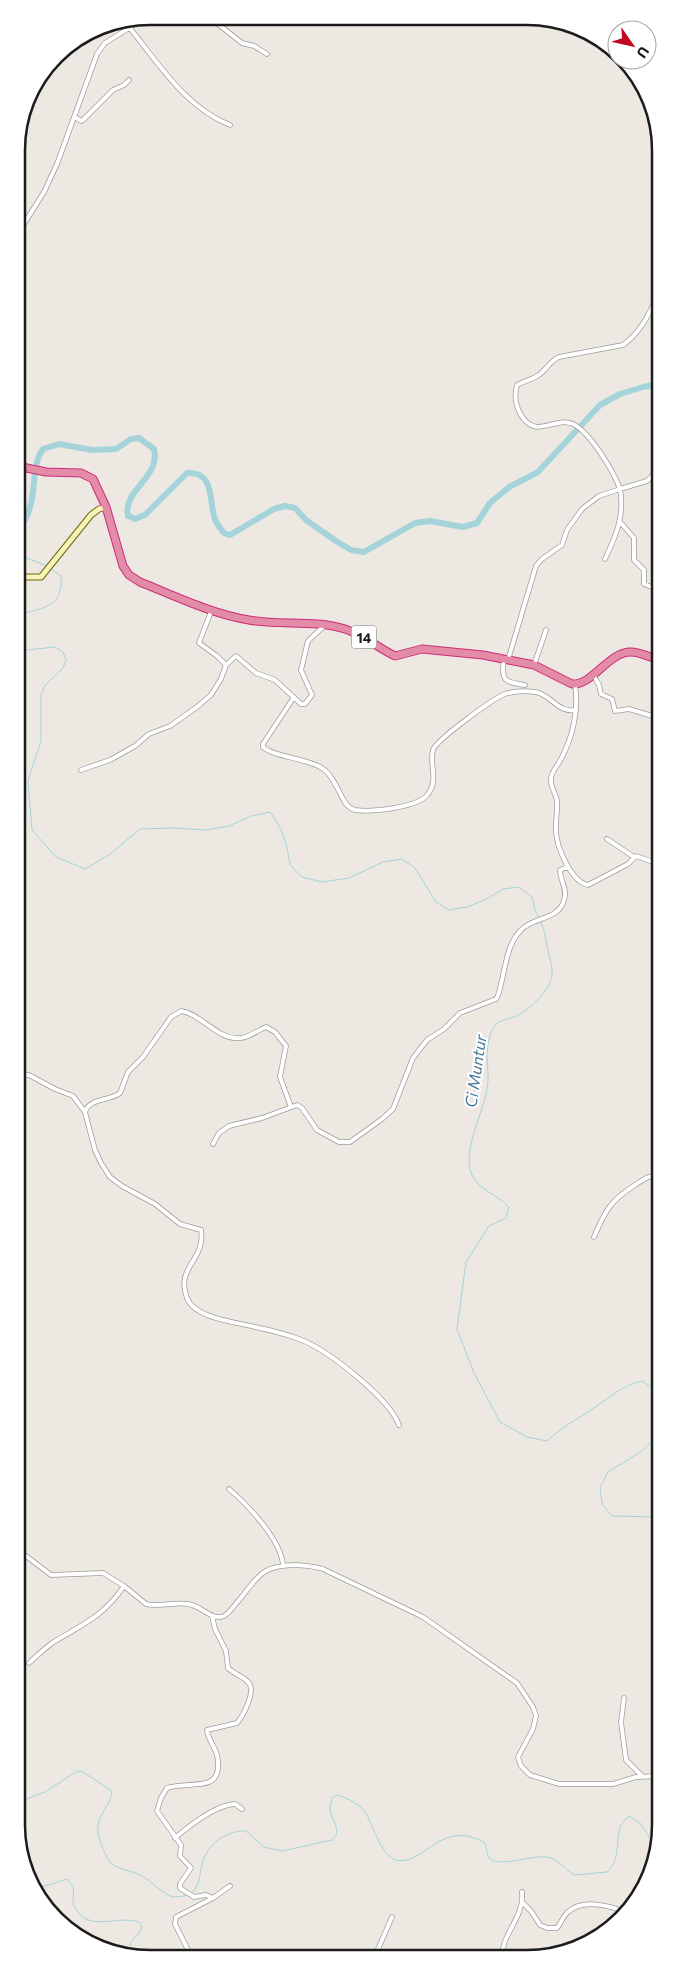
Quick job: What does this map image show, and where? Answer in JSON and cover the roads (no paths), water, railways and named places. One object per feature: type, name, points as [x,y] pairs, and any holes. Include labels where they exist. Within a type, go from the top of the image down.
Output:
[{"type":"highway","name":"14","points":[[25,469],[46,472],[72,472],[89,476],[95,482],[106,507],[120,557],[129,575],[140,582],[212,610],[249,620],[325,625],[352,631],[395,656],[422,649],[450,651],[534,665],[565,682],[575,684]]},
{"type":"highway","points":[[575,684],[585,680],[613,658],[624,653],[637,653],[652,658]]},
{"type":"main road","points":[[25,577],[41,577],[45,574],[91,515],[99,509],[106,507]]},
{"type":"street","points":[[219,25],[242,43],[254,46],[267,54]]},
{"type":"street","points":[[25,222],[44,192],[75,117],[98,54],[105,43],[132,26]]},
{"type":"street","points":[[129,28],[181,92],[212,118],[230,125]]},
{"type":"street","points":[[75,117],[81,121],[84,120],[113,90],[124,85],[129,80]]},
{"type":"street","points":[[605,559],[620,522],[622,504],[620,489],[615,475],[600,453],[575,425],[559,423],[540,428],[524,420],[516,406],[517,385],[538,376],[552,360],[559,356],[623,345],[630,340],[652,309]]},
{"type":"street","points":[[525,685],[508,683],[502,673],[536,566],[542,559],[562,545],[567,530],[587,505],[599,496],[647,481],[652,476]]},
{"type":"street","points":[[620,522],[634,538],[634,560],[644,570],[644,584],[652,587]]},
{"type":"street","points":[[212,610],[199,643],[226,665]]},
{"type":"street","points":[[81,770],[100,765],[118,756],[135,746],[149,734],[170,726],[197,707],[212,694],[221,679],[226,665],[235,657],[238,657],[256,673],[275,680],[304,704],[312,696],[301,670],[308,641],[325,625]]},
{"type":"street","points":[[534,665],[546,630]]},
{"type":"street","points":[[593,674],[601,694],[612,699],[615,712],[629,709],[652,716]]},
{"type":"street","points":[[575,684],[576,710],[569,741],[550,781],[556,800],[557,838],[567,867],[582,883],[591,884],[628,864],[634,857],[640,856],[652,861]]},
{"type":"street","points":[[294,697],[263,744],[263,747],[323,769],[346,804],[356,810],[406,805],[424,799],[429,794],[434,783],[433,750],[436,745],[500,696],[509,693],[537,692],[562,709],[576,710]]},
{"type":"street","points":[[607,839],[634,857]]},
{"type":"street","points":[[213,1144],[219,1133],[229,1126],[262,1118],[291,1107],[300,1106],[317,1130],[344,1143],[350,1142],[382,1119],[393,1109],[413,1058],[427,1040],[444,1029],[460,1013],[496,999],[505,970],[508,951],[518,934],[526,925],[555,913],[564,900],[565,890],[560,870],[567,867]]},
{"type":"street","points":[[85,1112],[86,1107],[91,1103],[120,1093],[128,1072],[143,1057],[171,1017],[181,1011],[190,1014],[216,1031],[235,1038],[245,1037],[266,1027],[273,1030],[286,1046],[280,1077],[291,1107]]},
{"type":"street","points":[[25,1075],[73,1096],[85,1112],[96,1150],[101,1163],[110,1177],[154,1204],[180,1224],[201,1230],[201,1248],[188,1267],[185,1283],[187,1299],[194,1306],[224,1322],[276,1332],[311,1345],[378,1396],[395,1416],[399,1425]]},
{"type":"street","points":[[594,1237],[607,1209],[618,1195],[645,1177],[652,1177]]},
{"type":"street","points":[[229,1489],[256,1515],[280,1552],[283,1565]]},
{"type":"street","points":[[25,1556],[51,1575],[98,1572],[107,1575],[124,1586],[146,1604],[186,1604],[197,1606],[212,1616],[225,1616],[265,1571],[273,1567],[283,1565],[310,1566],[323,1569],[415,1613],[514,1681],[533,1707],[536,1716],[533,1729],[518,1758],[521,1766],[530,1775],[549,1782],[566,1784],[613,1784],[642,1776],[652,1776]]},
{"type":"street","points":[[29,1663],[53,1643],[100,1614],[116,1598],[124,1586]]},
{"type":"street","points":[[212,1616],[215,1629],[226,1651],[228,1668],[248,1681],[251,1686],[251,1692],[243,1714],[237,1723],[207,1730],[216,1752],[219,1769],[217,1776],[207,1783],[171,1787],[164,1792],[157,1813],[180,1845],[180,1856],[191,1868],[179,1886],[190,1895],[213,1898]]},
{"type":"street","points":[[624,1698],[620,1722],[626,1760],[642,1776]]},
{"type":"street","points":[[175,1838],[192,1824],[224,1807],[235,1804],[242,1809]]},
{"type":"street","points":[[188,1950],[177,1928],[176,1919],[181,1914],[213,1898],[230,1886]]},
{"type":"street","points":[[503,1950],[523,1903],[522,1892]]},
{"type":"street","points":[[523,1903],[540,1925],[551,1928],[557,1928],[566,1914],[573,1908],[582,1905],[600,1905],[618,1910]]},
{"type":"street","points":[[378,1950],[392,1917]]},
{"type":"waterway","points":[[25,520],[32,499],[38,458],[43,449],[59,444],[92,450],[116,449],[131,439],[139,438],[154,449],[155,459],[152,468],[131,499],[128,507],[128,516],[135,519],[145,515],[187,473],[196,474],[202,476],[209,487],[215,518],[224,533],[230,535],[274,509],[285,506],[295,508],[306,520],[351,550],[364,552],[415,523],[430,521],[463,527],[477,523],[490,503],[509,487],[538,472],[600,405],[620,394],[652,385]]},
{"type":"waterway","name":"Ci Muntur","points":[[25,557],[47,566]]},
{"type":"waterway","name":"Ci Muntur","points":[[25,613],[50,605],[59,595],[61,576],[50,568]]},
{"type":"waterway","name":"Ci Muntur","points":[[25,650],[55,647],[63,652],[66,660],[63,668],[45,685],[41,695],[41,741],[28,781],[32,830],[56,857],[85,869],[109,855],[140,829],[207,830],[229,826],[251,816],[270,812],[284,837],[290,865],[302,877],[322,882],[349,878],[383,862],[402,859],[415,868],[436,902],[449,910],[467,907],[487,899],[503,889],[519,887],[532,897],[539,918]]},
{"type":"waterway","name":"Ci Muntur","points":[[541,922],[552,965],[550,983],[542,995],[525,1011],[496,1024],[489,1040],[487,1090],[469,1153],[469,1165],[475,1180],[509,1207],[506,1218],[489,1226],[466,1262],[457,1329],[474,1373],[500,1422],[527,1437],[547,1441],[560,1430],[624,1387],[642,1381],[652,1388]]},
{"type":"waterway","name":"Ci Muntur","points":[[652,1441],[642,1451],[608,1472],[600,1487],[602,1504],[612,1516],[652,1517]]},
{"type":"waterway","points":[[25,1802],[45,1792],[77,1771],[83,1772],[112,1791],[112,1796],[101,1815],[98,1827],[101,1845],[110,1862],[117,1867],[142,1876],[170,1896],[189,1895]]},
{"type":"waterway","points":[[192,1893],[198,1883],[202,1864],[208,1850],[219,1840],[232,1833],[246,1831],[264,1847],[282,1851],[332,1840],[337,1831],[330,1812],[330,1806],[332,1798],[337,1795],[351,1800],[363,1809],[383,1848],[391,1858],[396,1860],[406,1860],[415,1857],[445,1839],[457,1836],[470,1837],[485,1843],[488,1856],[493,1861],[507,1862],[546,1857],[558,1862],[575,1875],[607,1872],[615,1859],[620,1828],[629,1816],[640,1823],[651,1840]]},
{"type":"waterway","points":[[41,1886],[67,1879],[73,1886],[74,1906],[84,1918],[91,1921],[131,1920],[139,1922],[142,1927],[131,1942],[129,1948]]}]
